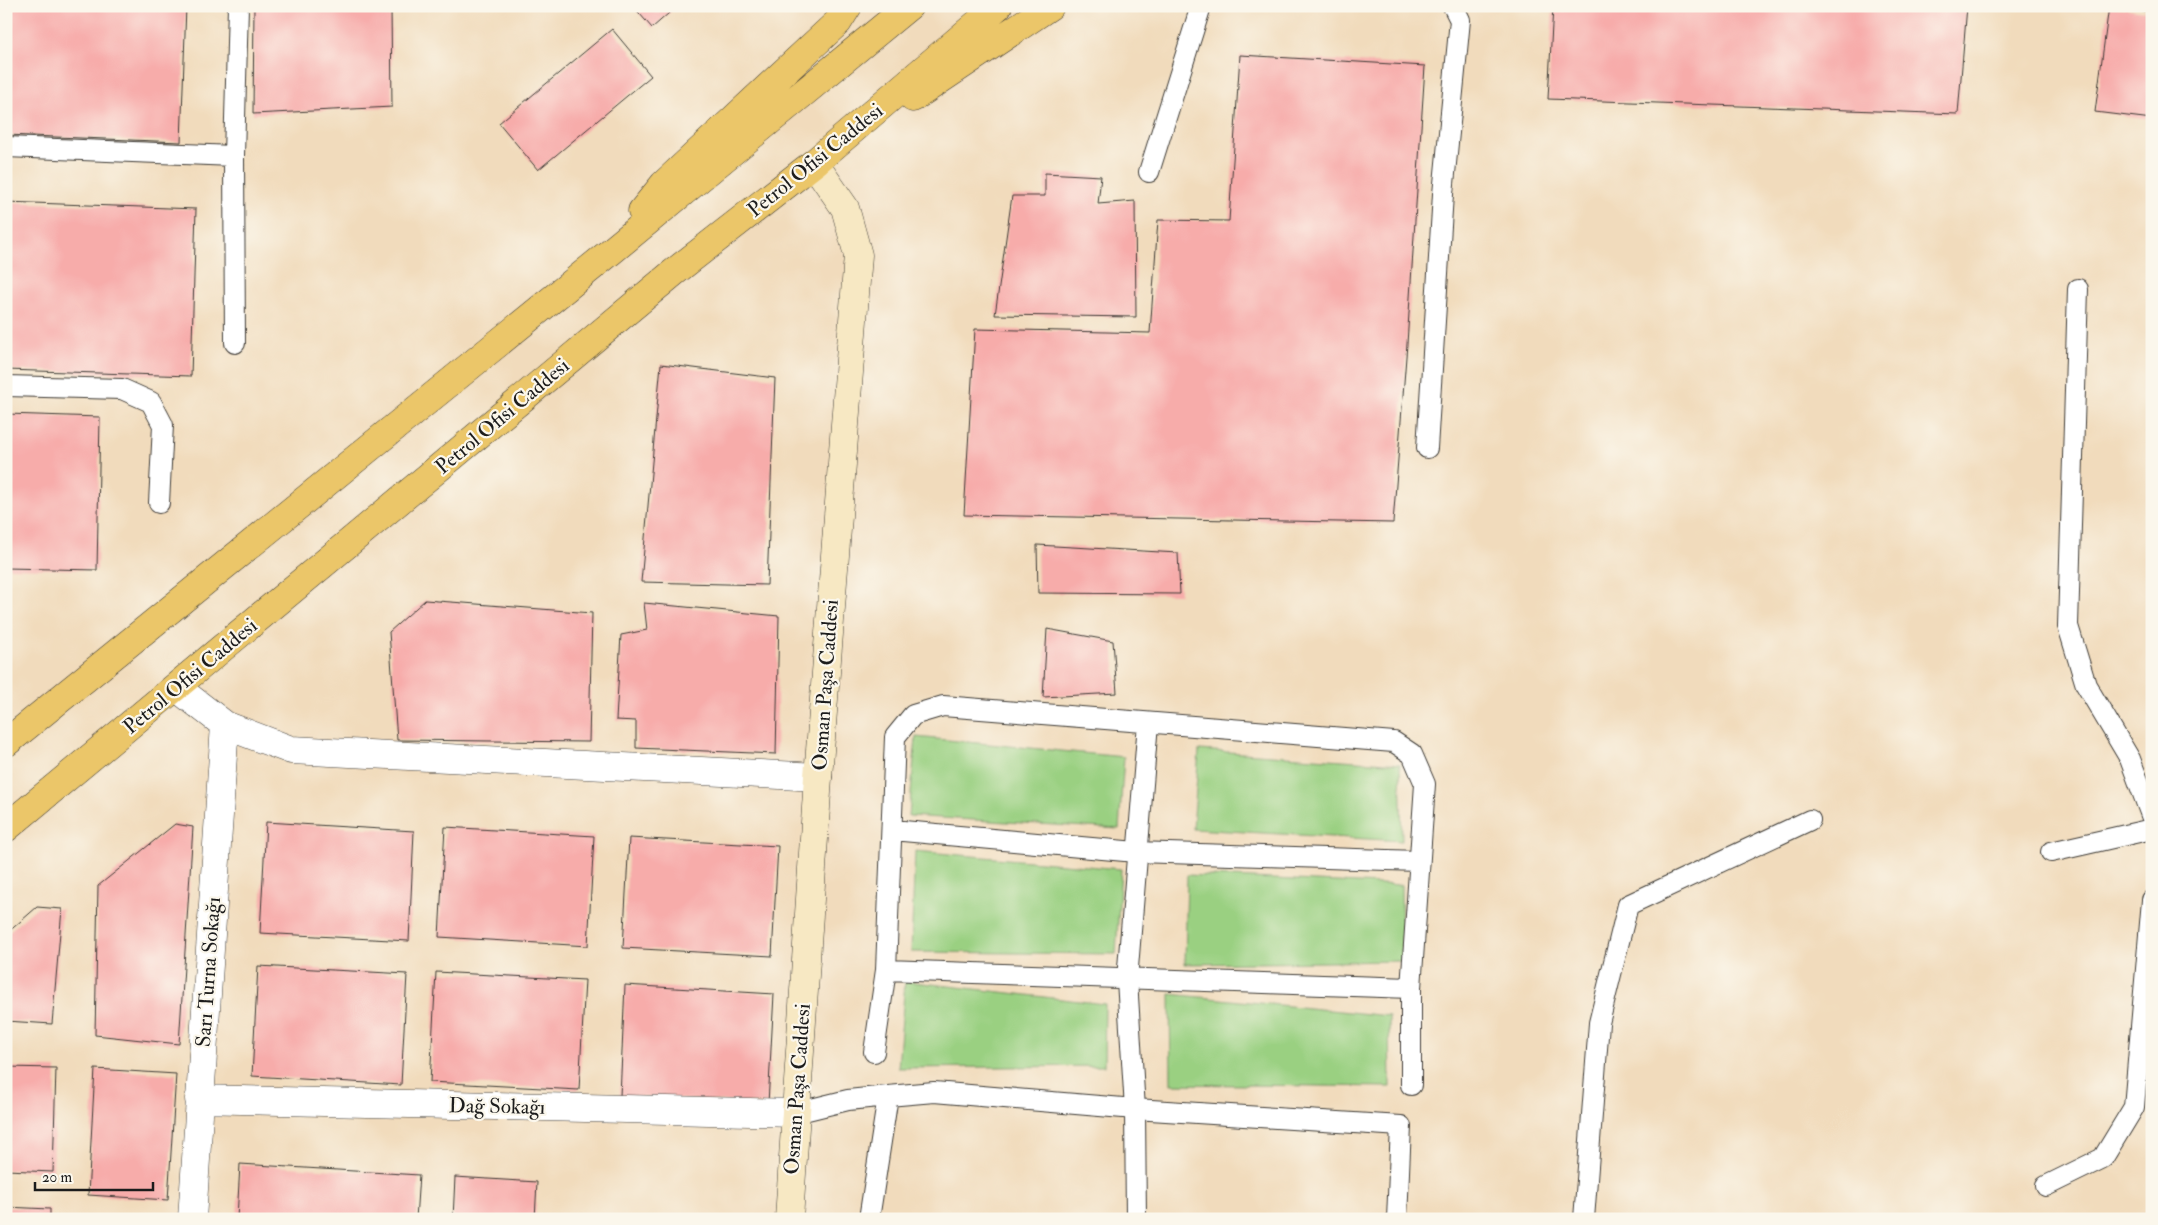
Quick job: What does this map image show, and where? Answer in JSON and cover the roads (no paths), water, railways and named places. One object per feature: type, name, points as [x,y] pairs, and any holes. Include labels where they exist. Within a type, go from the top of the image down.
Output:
[{"type":"main road","points":[[607,255],[664,184],[838,22],[848,6]]},
{"type":"main road","points":[[6,743],[607,255],[909,6]]},
{"type":"main road","name":"Petrol Ofisi Caddesi","points":[[6,828],[177,688],[673,273],[814,163],[998,6]]},
{"type":"main road","points":[[814,163],[1050,6]]},
{"type":"main road","name":"Osman Paşa Caddesi","points":[[789,1219],[818,777],[858,255],[845,208],[814,163]]},
{"type":"street","points":[[177,688],[225,725],[291,750],[818,777]]},
{"type":"street","name":"Sarı Turna Sokağı","points":[[192,1219],[225,725]]},
{"type":"street","name":"Dağ Sokağı","points":[[199,1099],[796,1113]]},
{"type":"lane","points":[[235,343],[234,156],[238,6]]},
{"type":"lane","points":[[1149,172],[1201,6]]},
{"type":"lane","points":[[1427,448],[1443,194],[1460,20],[1453,6]]},
{"type":"lane","points":[[6,147],[234,156]]},
{"type":"lane","points":[[2078,289],[2068,626],[2086,685],[2130,759],[2152,818]]},
{"type":"lane","points":[[6,386],[122,389],[151,402],[163,425],[159,503]]},
{"type":"lane","points":[[874,1052],[886,970],[895,737],[913,715],[943,706],[1394,742],[1412,754],[1425,784],[1418,861],[1411,988],[1410,1085]]},
{"type":"lane","points":[[1136,1219],[1135,1110],[1127,980],[1148,723]]},
{"type":"lane","points":[[1584,1219],[1599,1023],[1628,905],[1810,820]]},
{"type":"lane","points":[[2051,852],[2152,829]]},
{"type":"lane","points":[[892,830],[1136,852],[1418,861]]},
{"type":"lane","points":[[2046,1186],[2103,1158],[2134,1107],[2152,900]]},
{"type":"lane","points":[[886,970],[1127,980],[1411,988]]},
{"type":"lane","points":[[796,1113],[848,1100],[934,1092],[1135,1110],[1401,1126],[1397,1219]]},
{"type":"lane","points":[[869,1219],[888,1096]]}]
